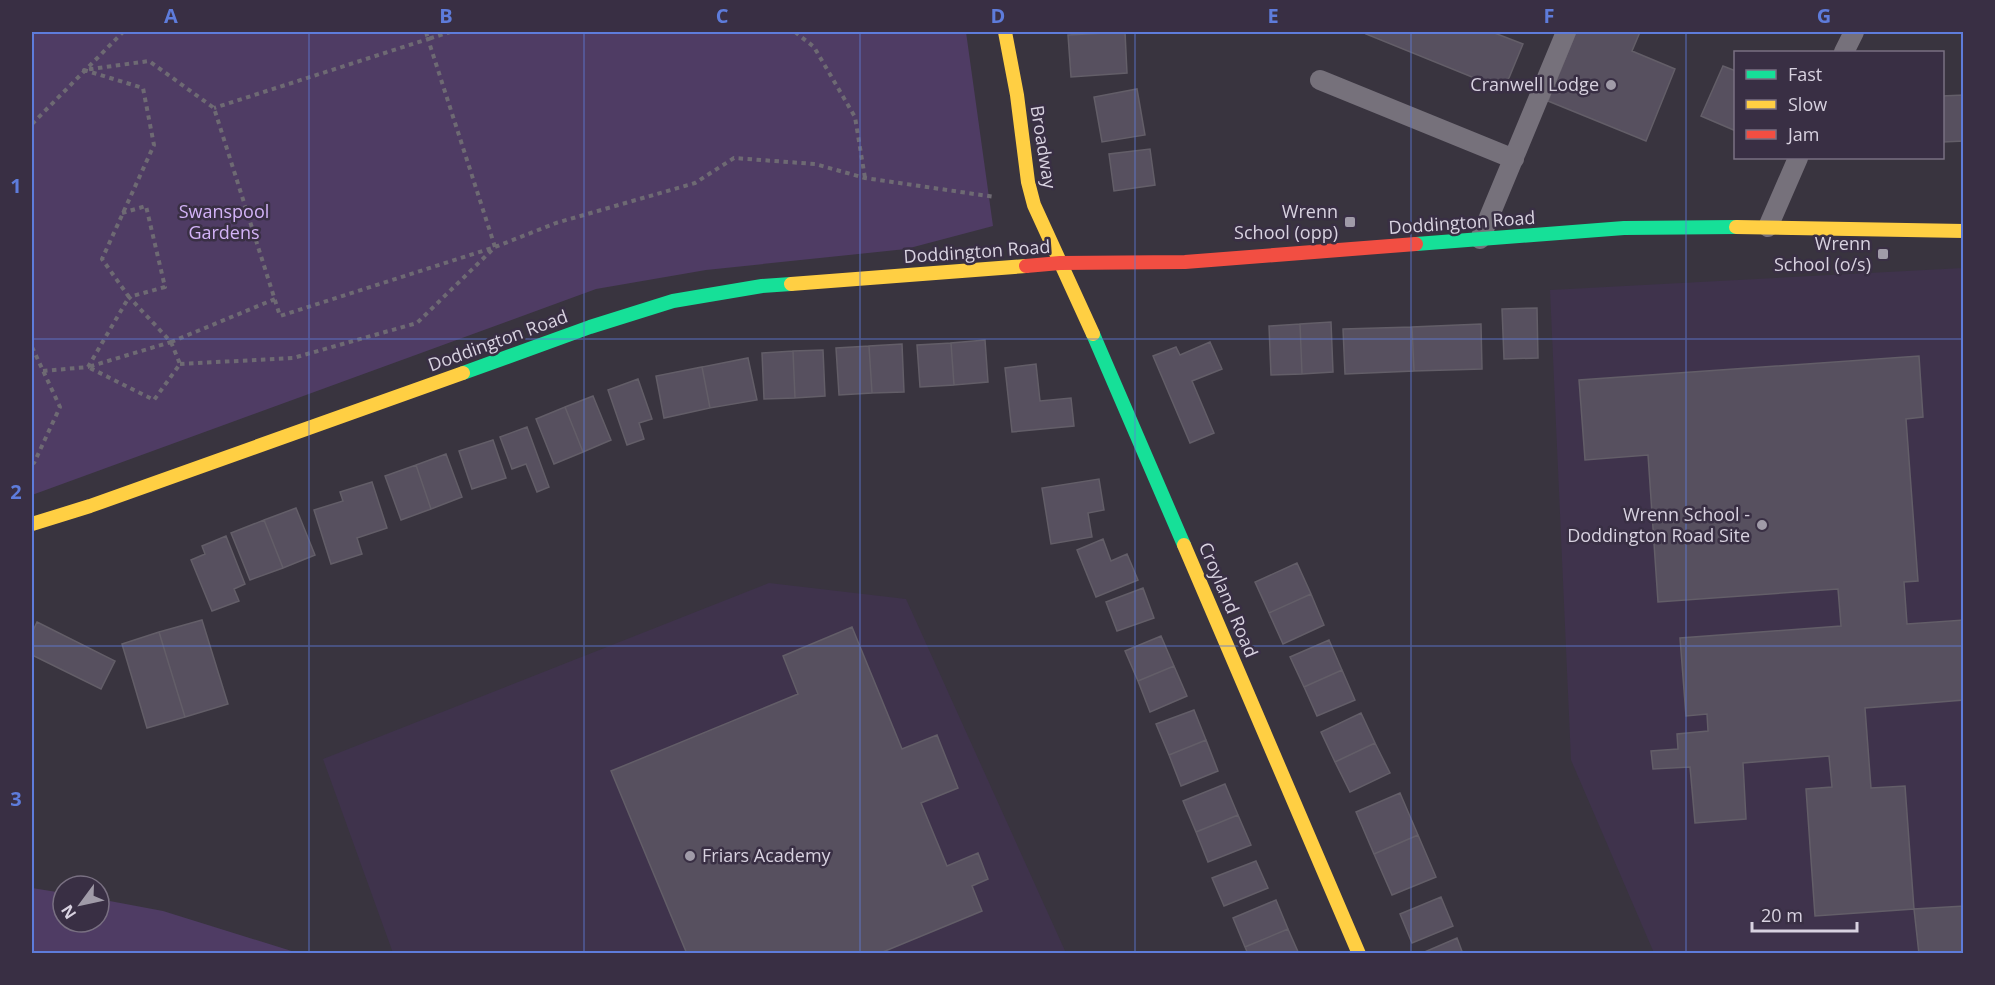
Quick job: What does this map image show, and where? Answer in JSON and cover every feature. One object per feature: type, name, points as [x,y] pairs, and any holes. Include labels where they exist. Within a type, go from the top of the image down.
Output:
[{"type":"street","name":"Broadway","points":[[1005,32],[1017,95],[1028,182],[1034,205],[1060,263]]},
{"type":"street","name":"Doddington Road","points":[[32,524],[90,506],[590,327],[674,301],[762,286],[1060,263],[1168,263],[1624,228],[1768,227],[1964,231]]},
{"type":"street","name":"Croyland Road","points":[[1060,263],[1104,355],[1359,954]]},
{"type":"lane","points":[[1480,239],[1566,32]]},
{"type":"lane","points":[[1844,51],[1854,32]]},
{"type":"lane","points":[[1320,80],[1514,159]]},
{"type":"lane","points":[[1768,227],[1798,159]]},
{"type":"path","points":[[32,124],[123,32]]},
{"type":"path","points":[[426,32],[495,247]]},
{"type":"path","points":[[214,108],[450,32]]},
{"type":"path","points":[[795,32],[814,47],[855,117],[866,178]]},
{"type":"path","points":[[84,70],[149,62],[214,108],[280,316],[495,247],[556,223],[695,183],[734,158],[815,164],[866,178],[996,197]]},
{"type":"path","points":[[84,70],[143,88],[154,145],[121,213],[102,259],[129,297],[171,342],[180,364]]},
{"type":"path","points":[[88,367],[129,297],[165,287],[146,206],[121,213]]},
{"type":"path","points":[[180,364],[293,358],[417,323],[495,247]]},
{"type":"path","points":[[43,371],[88,367],[171,342],[275,299]]},
{"type":"path","points":[[32,347],[60,407],[32,463]]},
{"type":"path","points":[[88,367],[154,400],[180,364]]},
{"type":"shaded area","name":"Wrenn School - Doddington Road Site","points":[[1963,268],[1963,953],[1654,953],[1571,760],[1550,290]]},
{"type":"shaded area","name":"Friars Academy","points":[[769,583],[906,599],[1066,953],[393,953],[323,759]]},
{"type":"green space","name":"Swanspool Gardens","points":[[32,32],[966,32],[993,226],[906,249],[706,270],[596,289],[32,495]]},
{"type":"green space","points":[[32,888],[51,891],[51,934],[111,934],[111,901],[163,911],[298,953],[32,953]]},
{"type":"building","points":[[1125,32],[1127,73],[1071,77],[1068,35]]},
{"type":"building","points":[[1368,32],[1492,32],[1523,44],[1504,90],[1366,34]]},
{"type":"building","name":"Cranwell Lodge","points":[[1576,32],[1640,32],[1632,51],[1675,69],[1646,141],[1548,101]]},
{"type":"building","points":[[1723,66],[1734,70],[1734,130],[1701,116]]},
{"type":"building","points":[[1137,89],[1145,135],[1102,142],[1094,97]]},
{"type":"building","points":[[1964,95],[1964,141],[1944,142],[1944,96]]},
{"type":"building","points":[[1150,149],[1155,185],[1114,191],[1109,154]]},
{"type":"building","points":[[1537,308],[1538,358],[1504,359],[1502,309]]},
{"type":"building","points":[[1331,322],[1333,372],[1302,374],[1300,324]]},
{"type":"building","points":[[1300,324],[1302,374],[1271,375],[1269,326]]},
{"type":"building","points":[[1481,324],[1482,369],[1414,371],[1412,327]]},
{"type":"building","points":[[1412,327],[1414,371],[1345,374],[1343,329]]},
{"type":"building","points":[[985,340],[988,382],[954,385],[951,343]]},
{"type":"building","points":[[1210,342],[1222,369],[1192,381],[1214,433],[1190,443],[1153,356],[1176,347],[1180,355]]},
{"type":"building","points":[[951,343],[954,385],[920,387],[917,345]]},
{"type":"building","points":[[902,344],[904,392],[872,393],[869,346]]},
{"type":"building","points":[[869,346],[872,393],[839,395],[836,348]]},
{"type":"building","points":[[823,350],[825,396],[795,398],[793,351]]},
{"type":"building","points":[[793,351],[795,398],[764,399],[762,353]]},
{"type":"building","points":[[1919,356],[1923,417],[1906,419],[1918,581],[1904,582],[1907,624],[1964,620],[1964,700],[1865,708],[1871,788],[1905,786],[1914,909],[1815,916],[1806,789],[1832,787],[1829,756],[1743,763],[1746,819],[1695,823],[1690,767],[1653,769],[1651,751],[1678,749],[1677,734],[1708,731],[1707,714],[1686,716],[1680,638],[1841,626],[1838,589],[1658,602],[1648,455],[1585,460],[1579,380]]},
{"type":"building","points":[[748,358],[757,400],[710,408],[702,367]]},
{"type":"building","points":[[1036,364],[1040,401],[1071,398],[1074,426],[1012,432],[1005,368]]},
{"type":"building","points":[[702,367],[710,408],[664,418],[656,376]]},
{"type":"building","points":[[638,379],[652,419],[639,423],[644,439],[627,445],[608,390]]},
{"type":"building","points":[[593,396],[611,440],[583,452],[565,407]]},
{"type":"building","points":[[565,407],[583,452],[554,464],[536,419]]},
{"type":"building","points":[[527,427],[549,487],[537,492],[526,464],[512,469],[500,437]]},
{"type":"building","points":[[493,440],[506,478],[472,489],[459,451]]},
{"type":"building","points":[[446,454],[462,497],[431,509],[416,465]]},
{"type":"building","points":[[416,465],[431,509],[401,520],[385,476]]},
{"type":"building","points":[[1099,479],[1104,510],[1088,513],[1092,537],[1051,544],[1042,488]]},
{"type":"building","points":[[372,482],[387,528],[357,538],[362,554],[331,564],[314,510],[343,501],[340,492]]},
{"type":"building","points":[[296,508],[315,555],[283,568],[264,520]]},
{"type":"building","points":[[264,520],[283,568],[250,580],[231,533]]},
{"type":"building","points":[[226,536],[245,584],[234,589],[239,601],[212,611],[191,560],[205,554],[202,546]]},
{"type":"building","points":[[1103,539],[1111,561],[1127,554],[1138,580],[1096,597],[1077,550]]},
{"type":"building","points":[[1297,563],[1311,594],[1269,613],[1255,582]]},
{"type":"building","points":[[1143,588],[1154,618],[1117,631],[1106,602]]},
{"type":"building","points":[[1311,594],[1324,625],[1283,644],[1269,613]]},
{"type":"building","points":[[202,620],[228,704],[185,717],[159,632]]},
{"type":"building","points":[[37,622],[115,661],[101,689],[32,655],[32,633]]},
{"type":"building","points":[[852,627],[902,749],[937,735],[958,788],[921,803],[947,866],[978,853],[988,879],[972,886],[982,911],[878,954],[687,954],[611,771],[798,694],[783,656]]},
{"type":"building","points":[[159,632],[185,717],[147,728],[122,644]]},
{"type":"building","points":[[1161,636],[1174,666],[1138,681],[1125,651]]},
{"type":"building","points":[[1329,640],[1342,670],[1304,687],[1290,657]]},
{"type":"building","points":[[1174,666],[1187,696],[1150,712],[1138,681]]},
{"type":"building","points":[[1342,670],[1355,700],[1317,716],[1304,687]]},
{"type":"building","points":[[1194,710],[1206,740],[1169,755],[1156,724]]},
{"type":"building","points":[[1361,713],[1375,743],[1335,762],[1321,732]]},
{"type":"building","points":[[1206,740],[1218,771],[1181,786],[1169,755]]},
{"type":"building","points":[[1375,743],[1390,773],[1350,792],[1335,762]]},
{"type":"building","points":[[1225,784],[1238,815],[1196,832],[1183,801]]},
{"type":"building","points":[[1400,793],[1418,835],[1374,854],[1356,812]]},
{"type":"building","points":[[1238,815],[1251,845],[1208,862],[1196,832]]},
{"type":"building","points":[[1418,835],[1436,877],[1392,895],[1374,854]]},
{"type":"building","points":[[1256,861],[1268,888],[1224,906],[1212,878]]},
{"type":"building","points":[[1441,897],[1453,926],[1412,943],[1400,914]]},
{"type":"building","points":[[1276,900],[1288,929],[1245,947],[1233,918]]},
{"type":"building","points":[[1964,906],[1964,954],[1919,954],[1914,909]]},
{"type":"building","points":[[1288,929],[1299,954],[1248,954],[1245,947]]},
{"type":"building","points":[[1457,938],[1463,954],[1420,954]]},
{"type":"traffic: fast","points":[[1416,244],[1624,228],[1736,227]]},
{"type":"traffic: fast","points":[[463,373],[590,327],[673,301],[762,286],[791,284]]},
{"type":"traffic: fast","points":[[1093,334],[1184,545]]},
{"type":"traffic: slow","points":[[1005,32],[1017,95],[1028,182],[1034,205],[1093,334]]},
{"type":"traffic: slow","points":[[1736,227],[1964,231]]},
{"type":"traffic: slow","points":[[791,284],[1026,266]]},
{"type":"traffic: slow","points":[[32,524],[90,506],[463,373]]},
{"type":"traffic: slow","points":[[1184,545],[1359,954]]},
{"type":"traffic: jam","points":[[1026,266],[1060,263],[1185,262],[1416,244]]},
{"type":"place","name":"Cranwell Lodge","points":[[1611,85]]},
{"type":"place","name":"Wrenn School (opp)","points":[[1350,222]]},
{"type":"place","name":"Wrenn School (o/s)","points":[[1883,254]]},
{"type":"place","name":"Wrenn School - Doddington Road Site","points":[[1762,525]]},
{"type":"place","name":"Friars Academy","points":[[690,856]]}]
